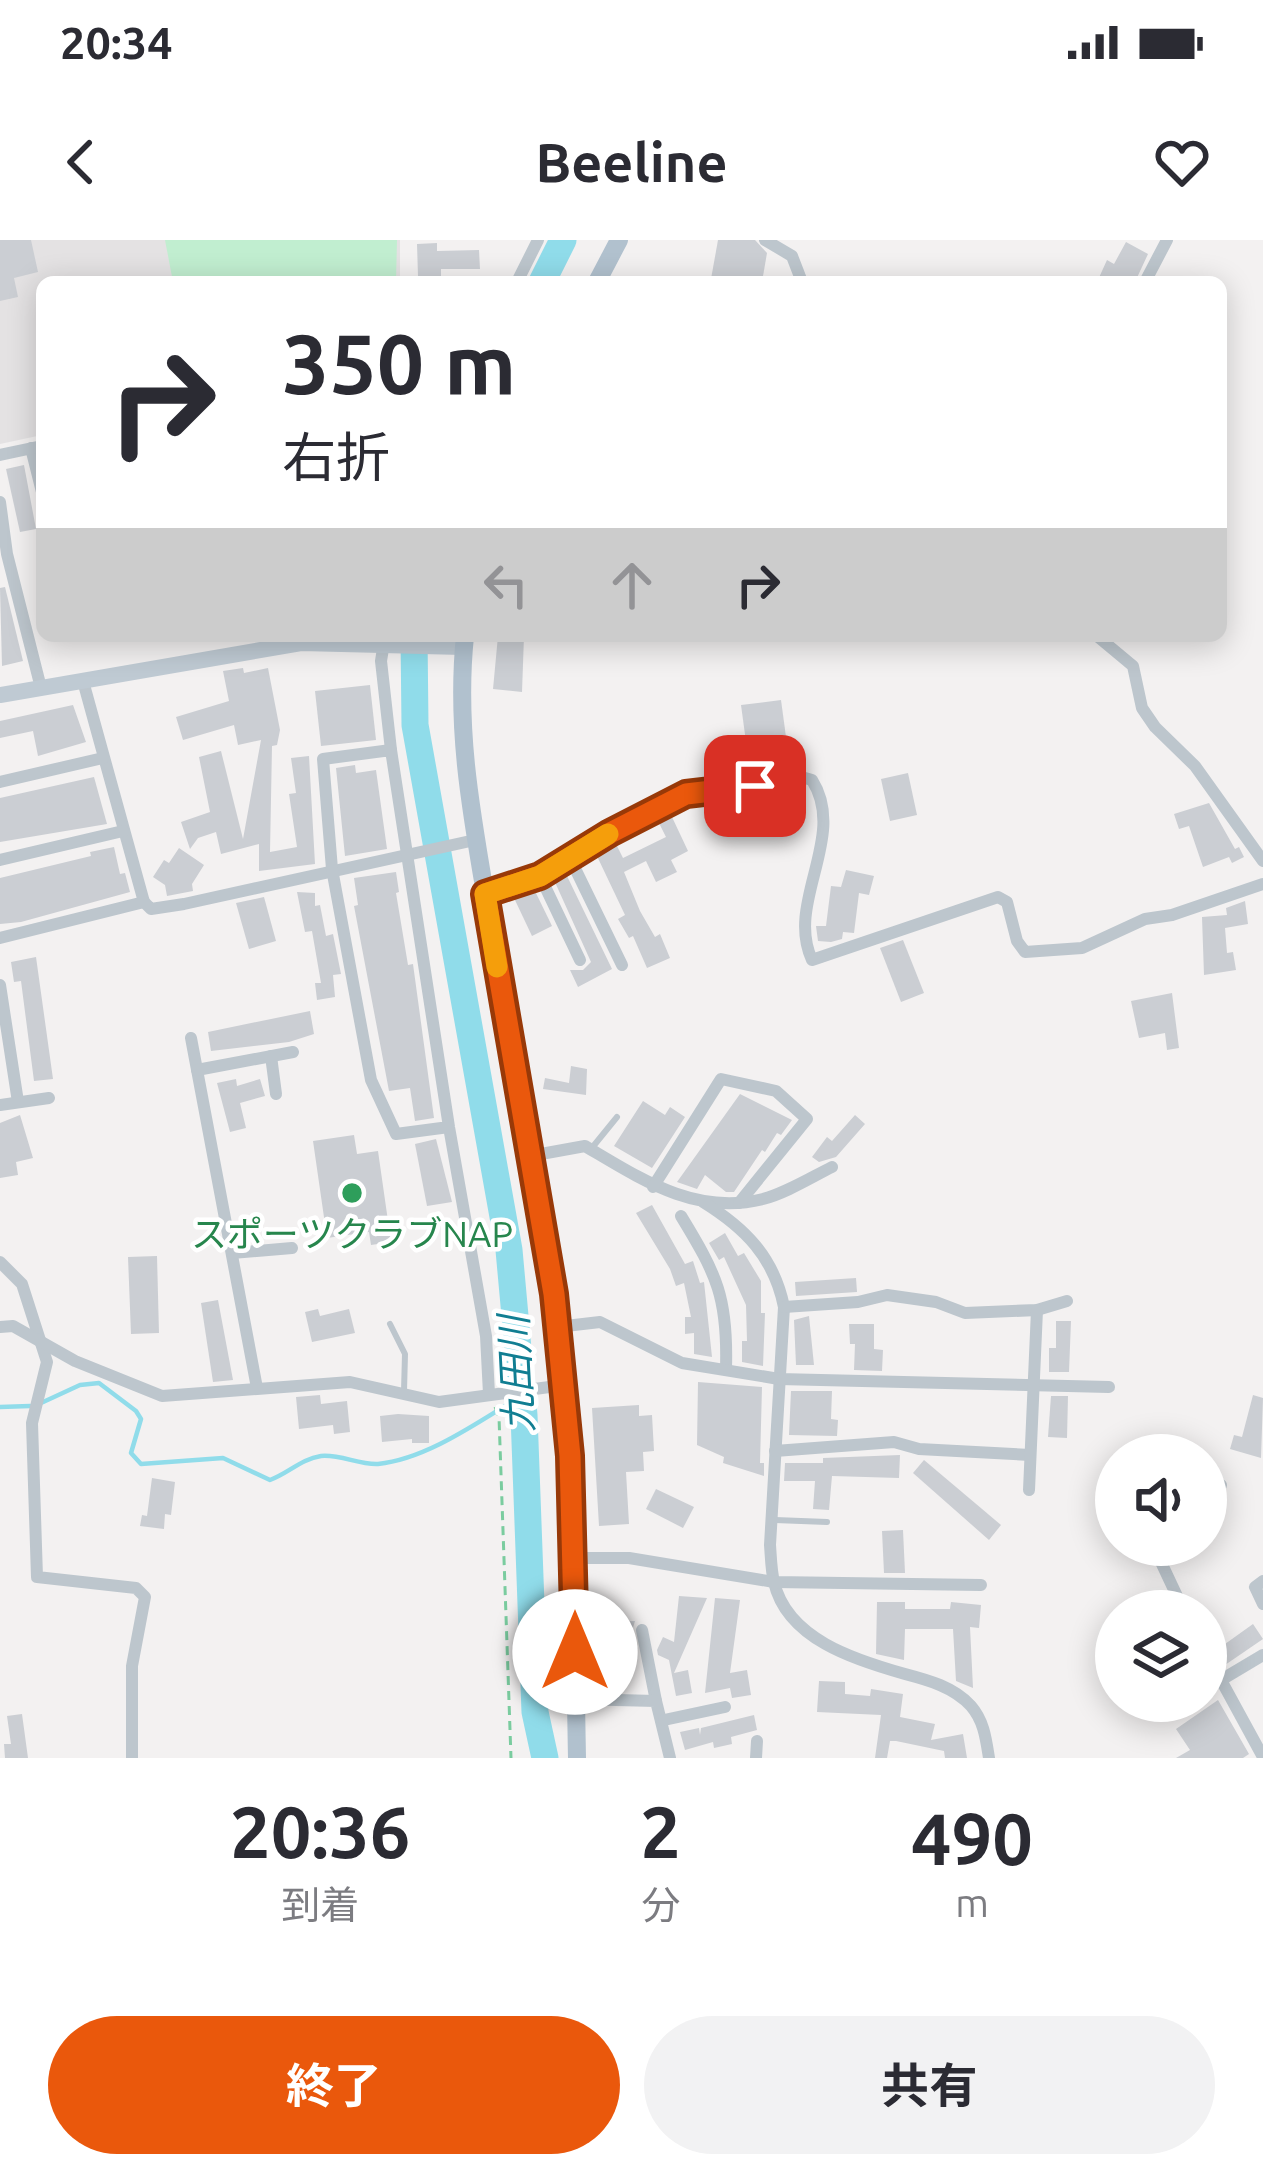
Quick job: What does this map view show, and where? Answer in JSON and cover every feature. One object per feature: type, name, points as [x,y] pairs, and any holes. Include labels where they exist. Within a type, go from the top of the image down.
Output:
[{"type":"main road","points":[[601,276],[619,240]]},
{"type":"main road","points":[[464,642],[462,749],[467,842],[485,894],[557,1327],[556,1386],[574,1558],[577,1758]]},
{"type":"street","points":[[520,276],[538,240]]},
{"type":"street","points":[[765,240],[792,256],[800,276]]},
{"type":"street","points":[[1147,276],[1167,240]]},
{"type":"street","points":[[0,455],[36,447]]},
{"type":"street","points":[[0,502],[7,554],[41,688]]},
{"type":"street","points":[[0,695],[306,642]]},
{"type":"street","points":[[385,642],[381,661],[391,750],[494,1393]]},
{"type":"street","points":[[396,642],[441,646],[464,642]]},
{"type":"street","points":[[1104,642],[1133,666],[1142,708],[1195,766],[1263,861]]},
{"type":"street","points":[[83,681],[144,902],[151,909],[467,842]]},
{"type":"street","points":[[391,750],[323,758],[332,869],[371,1080],[396,1134],[449,1127]]},
{"type":"street","points":[[0,782],[104,758]]},
{"type":"street","points":[[485,894],[540,876],[686,794],[812,780],[824,830],[808,896],[807,950],[812,961],[998,898],[1007,902],[1025,952],[1082,948],[1145,919],[1172,915],[1263,884]]},
{"type":"street","points":[[0,860],[123,831]]},
{"type":"street","points":[[570,858],[622,965]]},
{"type":"street","points":[[540,876],[580,960]]},
{"type":"street","points":[[0,938],[144,902]]},
{"type":"street","points":[[0,985],[18,1102]]},
{"type":"street","points":[[191,1038],[257,1388]]},
{"type":"street","points":[[197,1070],[293,1052]]},
{"type":"street","points":[[271,1057],[276,1094]]},
{"type":"street","points":[[652,1186],[721,1079],[776,1091],[807,1119],[739,1203]]},
{"type":"street","points":[[0,1105],[49,1098]]},
{"type":"street","points":[[530,1156],[585,1146],[652,1186],[703,1202],[734,1220],[759,1248],[784,1307],[771,1520],[774,1582],[793,1620],[811,1634],[854,1657],[927,1679],[970,1705],[983,1724],[994,1757]]},
{"type":"street","points":[[703,1202],[767,1198],[832,1167]]},
{"type":"street","points":[[681,1216],[723,1294],[726,1368]]},
{"type":"street","points":[[232,1253],[292,1248]]},
{"type":"street","points":[[0,1262],[22,1284],[47,1362],[32,1424],[37,1577],[143,1591],[132,1666],[133,1758]]},
{"type":"street","points":[[784,1307],[858,1302],[887,1294],[965,1312],[1036,1310],[1067,1301]]},
{"type":"street","points":[[1029,1490],[1036,1310]]},
{"type":"street","points":[[557,1327],[600,1322],[682,1363],[779,1379],[1109,1387]]},
{"type":"street","points":[[0,1328],[14,1326],[75,1361],[162,1396],[350,1382],[439,1402],[556,1386]]},
{"type":"street","points":[[775,1451],[894,1442],[919,1449],[1030,1455]]},
{"type":"street","points":[[574,1558],[629,1558],[774,1582],[981,1585]]},
{"type":"street","points":[[1263,1581],[1255,1587],[1263,1604]]},
{"type":"street","points":[[642,1630],[670,1758]]},
{"type":"street","points":[[1227,1676],[1263,1655]]},
{"type":"street","points":[[1227,1691],[1261,1751]]},
{"type":"street","points":[[576,1699],[656,1700]]},
{"type":"street","points":[[664,1720],[725,1707]]},
{"type":"street","points":[[756,1758],[757,1741]]},
{"type":"lane","points":[[591,1149],[617,1117]]},
{"type":"lane","points":[[390,1324],[405,1354],[404,1394]]},
{"type":"lane","points":[[771,1520],[827,1522]]},
{"type":"path","points":[[494,1393],[500,1417],[511,1758]]},
{"type":"shaded area","points":[[0,240],[400,240],[400,276],[36,276],[36,436],[0,444]]},
{"type":"green space","points":[[165,240],[397,240],[396,276],[172,276]]},
{"type":"building","points":[[0,240],[31,240],[38,272],[14,278],[18,297],[0,301]]},
{"type":"building","points":[[718,240],[755,240],[767,253],[763,276],[712,276]]},
{"type":"building","points":[[1126,242],[1148,254],[1138,276],[1100,276],[1107,260],[1114,264]]},
{"type":"building","points":[[437,243],[437,251],[479,250],[480,269],[441,269],[441,276],[418,276],[417,244]]},
{"type":"building","points":[[24,465],[36,529],[20,532],[6,469]]},
{"type":"building","points":[[5,587],[23,661],[2,666],[0,588]]},
{"type":"building","points":[[497,642],[524,642],[522,692],[493,689]]},
{"type":"building","points":[[243,668],[244,673],[268,668],[280,730],[277,745],[272,746],[270,852],[297,847],[289,794],[296,793],[291,758],[309,756],[315,864],[259,871],[259,844],[221,854],[216,832],[198,838],[190,849],[181,822],[210,812],[199,757],[221,751],[243,839],[261,740],[238,745],[234,725],[183,740],[176,717],[229,701],[223,671]]},
{"type":"building","points":[[370,685],[376,740],[321,746],[315,691]]},
{"type":"building","points":[[781,700],[789,759],[749,764],[741,705]]},
{"type":"building","points":[[73,705],[86,742],[38,756],[33,731],[0,738],[0,721]]},
{"type":"building","points":[[355,765],[356,773],[376,770],[387,849],[345,856],[336,768]]},
{"type":"building","points":[[908,773],[917,815],[890,821],[881,779]]},
{"type":"building","points":[[94,777],[107,824],[0,842],[0,798]]},
{"type":"building","points":[[1209,803],[1244,857],[1203,867],[1189,826],[1179,829],[1174,814]]},
{"type":"building","points":[[672,817],[688,851],[671,860],[677,872],[656,882],[646,861],[624,872],[640,911],[655,937],[660,934],[670,958],[647,968],[633,936],[629,938],[618,919],[625,915],[596,854],[615,842],[623,858],[666,837],[659,823]]},
{"type":"building","points":[[114,847],[130,892],[0,924],[0,878]]},
{"type":"building","points":[[179,848],[204,865],[192,884],[193,891],[167,896],[165,885],[153,877]]},
{"type":"building","points":[[846,870],[874,876],[869,895],[859,893],[854,933],[843,932],[842,939],[831,942],[818,941],[816,926],[826,926],[831,886],[841,887]]},
{"type":"building","points":[[396,872],[434,1118],[415,1121],[410,1088],[389,1091],[354,906],[358,905],[354,878]]},
{"type":"building","points":[[567,876],[612,969],[578,987],[570,970],[583,970],[591,962],[554,880]]},
{"type":"building","points":[[534,889],[552,926],[532,936],[514,898]]},
{"type":"building","points":[[297,892],[315,893],[326,936],[333,934],[341,974],[333,975],[335,997],[317,1000],[315,983],[321,983],[312,931],[305,932]]},
{"type":"building","points":[[264,897],[276,941],[249,949],[236,903]]},
{"type":"building","points":[[1245,901],[1248,924],[1225,928],[1227,953],[1233,952],[1236,970],[1204,975],[1202,917],[1227,915],[1226,908]]},
{"type":"building","points":[[903,940],[924,993],[901,1002],[880,948]]},
{"type":"building","points":[[36,957],[53,1079],[34,1081],[21,981],[14,982],[11,962]]},
{"type":"building","points":[[1172,993],[1179,1048],[1167,1050],[1165,1033],[1139,1038],[1131,1001]]},
{"type":"building","points":[[310,1011],[314,1034],[289,1042],[211,1051],[208,1032]]},
{"type":"building","points":[[571,1066],[587,1069],[586,1095],[543,1089],[545,1078],[569,1083]]},
{"type":"building","points":[[236,1079],[237,1086],[260,1079],[265,1096],[240,1103],[246,1128],[230,1132],[217,1083]]},
{"type":"building","points":[[740,1094],[792,1120],[762,1150],[734,1192],[726,1192],[705,1175],[697,1189],[677,1182]]},
{"type":"building","points":[[643,1101],[665,1115],[670,1107],[685,1117],[652,1168],[614,1146]]},
{"type":"building","points":[[20,1115],[33,1158],[16,1162],[18,1175],[0,1178],[0,1123]]},
{"type":"building","points":[[855,1115],[865,1124],[836,1157],[819,1162],[812,1157],[827,1137],[832,1141]]},
{"type":"building","name":"スポーツクラブNAP","points":[[354,1135],[357,1154],[378,1151],[391,1242],[371,1245],[369,1232],[327,1238],[313,1141]]},
{"type":"building","points":[[436,1139],[452,1202],[427,1206],[415,1144]]},
{"type":"building","points":[[652,1205],[685,1264],[693,1261],[700,1283],[704,1282],[712,1357],[694,1354],[694,1333],[685,1334],[685,1317],[691,1317],[684,1283],[676,1286],[636,1213]]},
{"type":"building","points":[[725,1233],[761,1281],[763,1366],[742,1362],[746,1305],[724,1257],[719,1260],[709,1243]]},
{"type":"building","points":[[157,1256],[159,1333],[131,1334],[128,1257]]},
{"type":"building","points":[[856,1278],[857,1292],[796,1296],[795,1282]]},
{"type":"building","points":[[218,1300],[233,1380],[213,1382],[201,1303]]},
{"type":"building","points":[[318,1309],[320,1316],[349,1309],[355,1333],[312,1342],[305,1312]]},
{"type":"building","points":[[809,1316],[814,1365],[796,1365],[794,1320]]},
{"type":"building","points":[[1056,1321],[1071,1321],[1069,1372],[1049,1372],[1049,1348],[1056,1348]]},
{"type":"building","points":[[849,1324],[874,1324],[874,1349],[883,1350],[882,1371],[854,1370],[855,1344],[850,1344]]},
{"type":"building","points":[[698,1382],[762,1387],[760,1463],[764,1463],[764,1476],[723,1463],[724,1457],[697,1445]]},
{"type":"building","points":[[791,1391],[832,1391],[831,1419],[838,1420],[837,1436],[789,1435]]},
{"type":"building","points":[[320,1395],[321,1404],[347,1401],[350,1432],[334,1434],[333,1425],[299,1429],[296,1397]]},
{"type":"building","points":[[1253,1395],[1263,1398],[1261,1458],[1230,1449],[1234,1435],[1242,1437]]},
{"type":"building","points":[[1051,1396],[1068,1396],[1067,1438],[1048,1437]]},
{"type":"building","points":[[639,1405],[639,1416],[652,1415],[654,1451],[643,1452],[644,1471],[626,1472],[629,1524],[599,1526],[592,1408]]},
{"type":"building","points":[[380,1416],[429,1416],[429,1443],[412,1443],[412,1439],[382,1442]]},
{"type":"building","points":[[900,1455],[899,1478],[832,1476],[829,1510],[813,1509],[815,1481],[784,1481],[785,1463]]},
{"type":"building","points":[[924,1460],[1001,1525],[989,1540],[913,1473]]},
{"type":"building","points":[[152,1478],[175,1482],[171,1515],[165,1514],[164,1529],[140,1526],[142,1515],[147,1516]]},
{"type":"building","points":[[656,1489],[694,1507],[683,1528],[646,1509]]},
{"type":"building","points":[[903,1530],[905,1573],[884,1573],[882,1531]]},
{"type":"building","points":[[679,1596],[707,1598],[674,1673],[688,1670],[692,1693],[676,1696],[669,1660],[657,1650],[663,1637],[674,1642]]},
{"type":"building","points":[[715,1598],[740,1600],[730,1673],[747,1670],[751,1695],[732,1698],[730,1688],[705,1693]]},
{"type":"building","points":[[877,1602],[905,1602],[905,1609],[950,1609],[951,1602],[981,1605],[979,1628],[970,1627],[973,1688],[956,1681],[953,1629],[905,1629],[904,1660],[876,1654]]},
{"type":"building","points":[[635,1621],[636,1658],[605,1659],[605,1622]]},
{"type":"building","points":[[1253,1624],[1263,1639],[1227,1664],[1227,1643]]},
{"type":"building","points":[[819,1681],[845,1682],[845,1694],[870,1696],[871,1689],[903,1694],[900,1717],[935,1724],[931,1740],[963,1734],[967,1758],[945,1758],[944,1751],[890,1741],[887,1758],[875,1758],[881,1715],[817,1712]]},
{"type":"building","points":[[22,1714],[28,1758],[5,1758],[4,1744],[11,1744],[7,1716]]},
{"type":"building","points":[[754,1715],[757,1730],[731,1737],[732,1744],[714,1748],[713,1742],[685,1750],[680,1732],[699,1728],[700,1735],[701,1728]]},
{"type":"building","points":[[1227,1716],[1249,1754],[1243,1758],[1176,1758],[1190,1750],[1176,1729],[1186,1722],[1227,1722]]},
{"type":"waterway","name":"九田川","points":[[545,276],[563,240]]},
{"type":"waterway","name":"九田川","points":[[414,642],[415,725],[509,1250],[524,1415],[535,1712],[545,1758]]},
{"type":"waterway","points":[[41,1403],[80,1385],[99,1383],[141,1419],[131,1453],[141,1464],[223,1458],[270,1480],[321,1456],[378,1464],[416,1455],[523,1395]]},
{"type":"waterway","points":[[0,1407],[30,1406]]},
{"type":"slow traffic","points":[[497,967],[485,894],[540,876],[608,834]]},
{"type":"place","name":"スポーツクラブNAP","points":[[352,1193]]},
{"type":"route","points":[[575,1652],[570,1456],[554,1294],[485,894],[540,876],[686,794],[755,786]]}]
